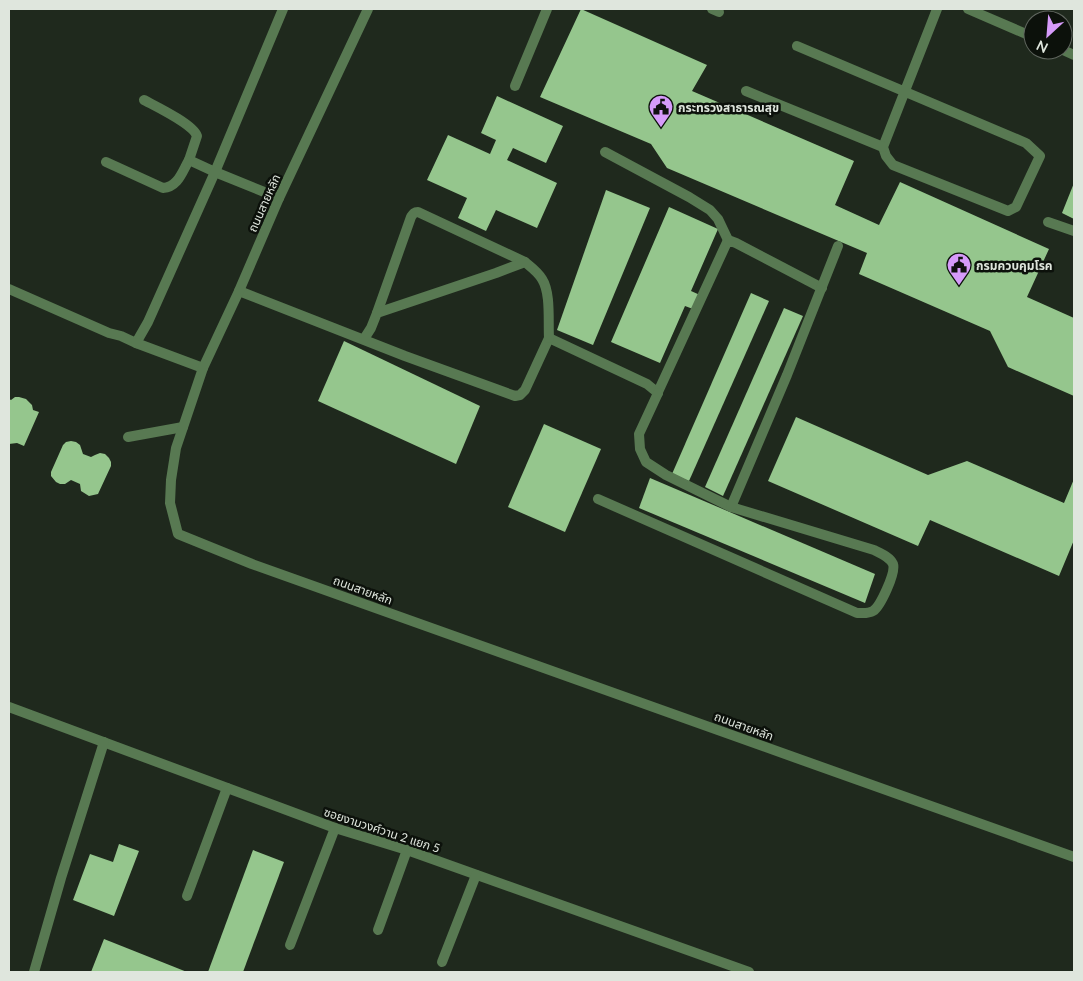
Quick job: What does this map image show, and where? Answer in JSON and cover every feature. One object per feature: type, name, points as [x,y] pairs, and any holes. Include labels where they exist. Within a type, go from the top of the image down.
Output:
[{"type":"street","points":[[136,343],[148,322],[215,172],[283,9]]},
{"type":"street","name":"ถนนสายหลัก","points":[[368,9],[279,198],[203,368],[176,448],[170,503],[178,534],[252,564],[1074,858]]},
{"type":"street","points":[[515,86],[547,9]]},
{"type":"street","points":[[797,46],[905,92],[1026,143],[1040,156],[1016,206],[1008,211],[893,165],[886,156],[883,147],[905,92],[937,9]]},
{"type":"street","points":[[968,9],[1023,33]]},
{"type":"street","points":[[746,91],[883,147]]},
{"type":"street","points":[[106,162],[163,188],[175,183],[188,160],[197,136],[196,132],[181,121],[144,100]]},
{"type":"street","points":[[605,152],[710,210],[718,219],[728,240],[822,288]]},
{"type":"street","points":[[188,160],[279,198]]},
{"type":"street","points":[[239,291],[405,356],[515,396],[520,395],[525,390],[549,338],[547,293],[543,280],[537,271],[525,262],[416,212],[411,217],[377,313],[364,339]]},
{"type":"street","points":[[1048,222],[1074,231]]},
{"type":"street","points":[[598,499],[857,613],[867,614],[875,610],[890,583],[893,565],[889,559],[874,550],[731,507],[666,475],[646,462],[640,449],[638,434],[728,240]]},
{"type":"street","points":[[731,507],[788,375],[838,246]]},
{"type":"street","points":[[377,313],[525,262]]},
{"type":"street","points":[[9,289],[109,333],[203,368]]},
{"type":"street","points":[[549,338],[647,384],[658,393]]},
{"type":"street","points":[[128,437],[183,428]]},
{"type":"street","name":"ซอยงามวงศ์วาน 2 แยก 5","points":[[9,706],[335,828],[407,850],[749,972]]},
{"type":"street","points":[[34,972],[104,742]]},
{"type":"street","points":[[187,896],[227,788]]},
{"type":"street","points":[[290,945],[335,828]]},
{"type":"street","points":[[378,930],[407,850]]},
{"type":"street","points":[[442,962],[476,875]]},
{"type":"building","points":[[581,9],[707,65],[692,91],[854,161],[835,205],[879,225],[900,182],[1049,249],[1027,297],[1074,318],[1074,396],[1008,367],[990,331],[859,274],[867,253],[667,168],[651,144],[540,97]]},
{"type":"building","points":[[497,96],[563,126],[546,163],[513,148],[507,160],[557,183],[537,228],[496,210],[486,231],[458,218],[467,198],[427,180],[448,135],[490,154],[496,140],[481,133]]},
{"type":"building","points":[[1074,183],[1074,219],[1062,213]]},
{"type":"building","points":[[606,190],[650,208],[593,345],[557,330]]},
{"type":"building","points":[[669,207],[718,229],[691,291],[700,295],[693,309],[685,306],[660,363],[611,342]]},
{"type":"building","points":[[751,293],[769,301],[689,481],[672,474]]},
{"type":"building","points":[[784,308],[803,316],[723,496],[705,487]]},
{"type":"building","points":[[344,341],[480,406],[456,464],[318,401]]},
{"type":"building","points":[[15,397],[26,399],[32,405],[33,410],[39,412],[24,446],[17,443],[9,444],[9,399],[11,400]]},
{"type":"building","points":[[796,417],[928,475],[967,461],[1064,503],[1074,479],[1074,540],[1059,576],[930,520],[918,546],[768,481]]},
{"type":"building","points":[[544,424],[601,449],[565,532],[508,507]]},
{"type":"building","points":[[71,441],[80,445],[83,454],[91,457],[100,453],[105,454],[109,458],[111,466],[98,494],[89,496],[81,491],[80,484],[71,480],[65,484],[60,484],[51,476],[63,445]]},
{"type":"building","points":[[650,478],[875,574],[865,603],[639,508]]},
{"type":"building","points":[[119,844],[139,851],[114,916],[73,900],[90,854],[113,862]]},
{"type":"building","points":[[253,850],[284,862],[243,972],[208,972]]},
{"type":"building","points":[[104,939],[187,972],[91,972]]},
{"type":"place","name":"กระทรวงสาธารณสุข","points":[[661,128]]},
{"type":"place","name":"กรมควบคุมโรค","points":[[959,286]]}]
